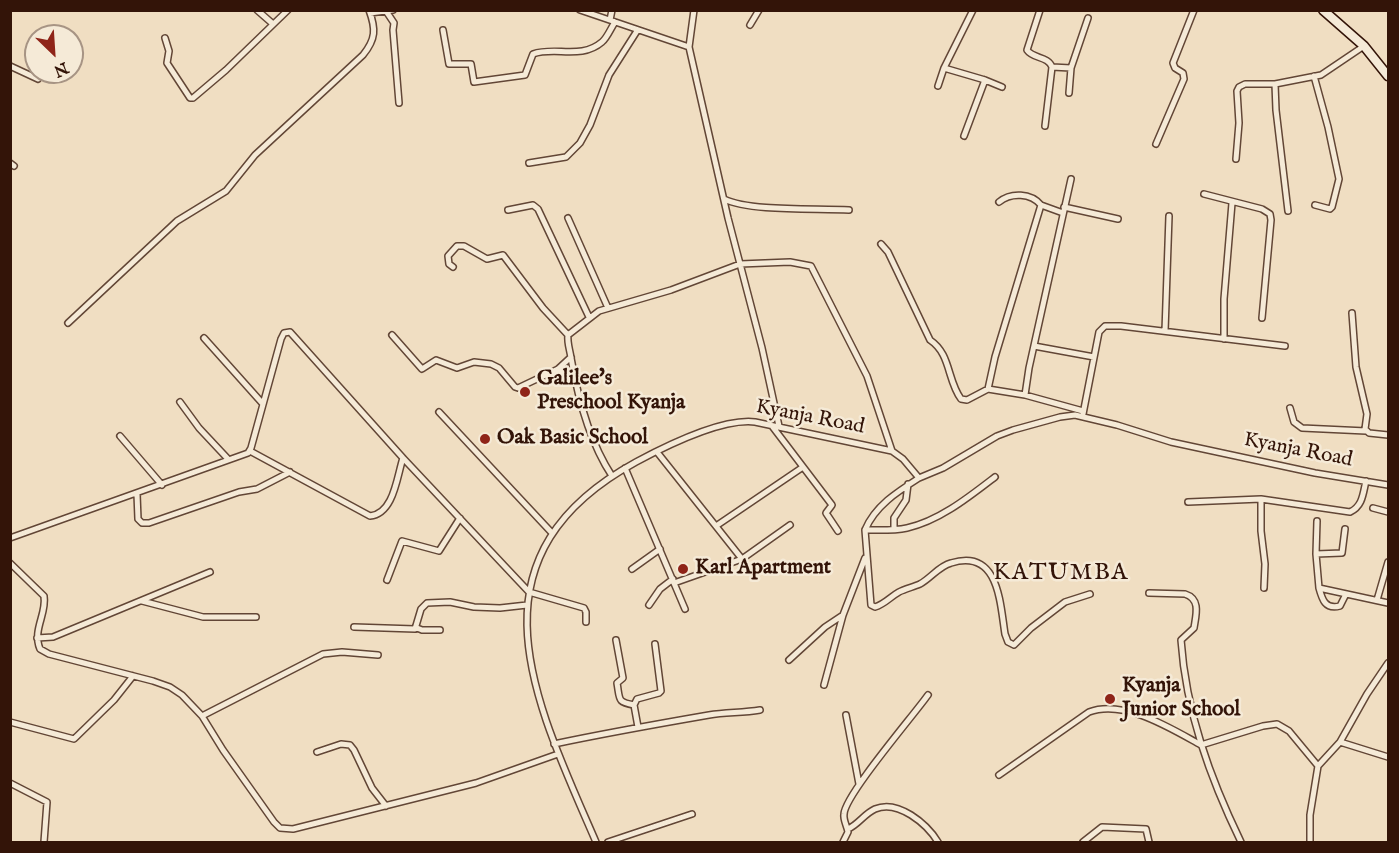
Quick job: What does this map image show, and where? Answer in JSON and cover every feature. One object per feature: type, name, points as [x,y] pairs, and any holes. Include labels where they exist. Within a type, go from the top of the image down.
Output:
[{"type":"main road","points":[[1323,10],[1364,46],[1389,76]]},
{"type":"street","points":[[257,10],[273,24]]},
{"type":"street","points":[[165,38],[169,51],[167,63],[190,98],[193,98],[226,70],[288,10]]},
{"type":"street","points":[[580,10],[689,47]]},
{"type":"street","points":[[443,30],[449,64],[471,64],[474,81],[483,81],[525,75],[533,54],[539,52],[579,53],[602,42],[612,21],[612,10]]},
{"type":"street","points":[[694,10],[689,47],[776,426],[832,505],[826,513],[838,531]]},
{"type":"street","points":[[750,25],[759,10]]},
{"type":"street","points":[[938,86],[944,68],[973,10]]},
{"type":"street","points":[[1040,10],[1027,50],[1048,60],[1052,67],[1045,126]]},
{"type":"street","points":[[1156,144],[1184,79],[1183,74],[1175,68],[1173,63],[1194,10]]},
{"type":"street","points":[[68,323],[177,221],[226,191],[255,156],[363,55],[375,34],[370,12],[390,11],[394,23],[399,103]]},
{"type":"street","points":[[1069,93],[1071,68],[1088,18]]},
{"type":"street","points":[[529,163],[566,157],[580,143],[590,125],[609,75],[638,31]]},
{"type":"street","points":[[1236,159],[1239,123],[1237,89],[1245,84],[1275,84],[1314,76],[1328,71],[1364,46]]},
{"type":"street","points":[[10,66],[24,72]]},
{"type":"street","points":[[1052,67],[1071,68]]},
{"type":"street","points":[[944,68],[1002,87]]},
{"type":"street","points":[[1314,76],[1339,179],[1330,209],[1315,205]]},
{"type":"street","points":[[964,136],[985,80]]},
{"type":"street","points":[[1275,84],[1288,211]]},
{"type":"street","points":[[1025,395],[1071,179]]},
{"type":"street","points":[[1204,194],[1262,209],[1270,214],[1262,318]]},
{"type":"street","points":[[999,202],[1007,197],[1024,196],[1033,198],[1041,205],[1118,219]]},
{"type":"street","points":[[724,199],[734,203],[765,207],[849,210]]},
{"type":"street","points":[[1224,339],[1224,299],[1232,203]]},
{"type":"street","points":[[508,210],[533,205],[538,209],[589,317]]},
{"type":"street","points":[[988,389],[995,357],[1041,205]]},
{"type":"street","points":[[1165,331],[1169,216]]},
{"type":"street","points":[[568,218],[608,308]]},
{"type":"street","points":[[882,244],[886,247],[930,340],[940,347],[945,356],[958,396],[967,400],[988,389],[1025,395],[1083,414],[1099,332],[1105,326],[1285,346]]},
{"type":"street","points":[[453,267],[449,264],[448,255],[457,246],[464,246],[487,259],[498,254],[503,255],[543,308],[568,335],[576,383],[596,451],[612,476]]},
{"type":"street","points":[[568,335],[589,317],[608,308],[671,290],[740,264],[790,262],[811,266],[867,376],[892,451],[903,459],[919,478]]},
{"type":"street","points":[[1352,313],[1356,367],[1367,414],[1366,431]]},
{"type":"street","points":[[10,538],[246,454],[250,451],[281,339],[284,333],[290,332],[403,458],[529,592],[584,608],[586,622]]},
{"type":"street","points":[[392,335],[422,369],[436,360],[458,368],[481,362],[499,368],[518,388],[558,369],[571,357]]},
{"type":"street","points":[[204,338],[263,404]]},
{"type":"street","points":[[1034,346],[1094,357]]},
{"type":"street","points":[[558,369],[576,383]]},
{"type":"street","points":[[180,402],[199,428],[228,459]]},
{"type":"street","points":[[1290,408],[1294,422],[1302,428],[1366,431],[1389,435]]},
{"type":"street","points":[[439,412],[552,533]]},
{"type":"street","name":"Kyanja Road","points":[[865,530],[869,519],[880,507],[908,484],[943,468],[997,436],[1060,417],[1083,414],[1171,442],[1315,473],[1389,485]]},
{"type":"street","name":"Kyanja Road","points":[[596,843],[554,744],[535,686],[527,633],[527,605],[535,568],[552,533],[584,498],[612,476],[657,452],[728,423],[747,421],[892,451]]},
{"type":"street","points":[[120,436],[162,485]]},
{"type":"street","points":[[250,451],[365,514],[376,515],[384,511],[388,504],[403,458]]},
{"type":"street","points":[[657,452],[742,559]]},
{"type":"street","points":[[716,526],[803,467]]},
{"type":"street","points":[[625,468],[685,609]]},
{"type":"street","points":[[137,494],[138,519],[142,523],[149,523],[239,492],[257,489],[290,472]]},
{"type":"street","points":[[995,477],[947,510],[922,523],[894,529],[865,530],[872,605],[875,607],[886,603],[898,593],[920,584],[952,562],[974,562],[986,568],[997,585],[1005,634],[1010,644],[1018,642],[1031,628],[1065,602],[1090,594]]},
{"type":"street","points":[[1188,502],[1261,499],[1350,512],[1356,510],[1361,502],[1366,481]]},
{"type":"street","points":[[894,529],[894,518],[906,500],[908,484]]},
{"type":"street","points":[[1261,499],[1261,531],[1266,564],[1264,588]]},
{"type":"street","points":[[1373,508],[1389,512]]},
{"type":"street","points":[[387,580],[402,541],[439,551],[460,518]]},
{"type":"street","points":[[1317,521],[1316,554],[1322,598],[1330,607],[1340,606],[1346,594]]},
{"type":"street","points":[[649,604],[660,589],[674,581],[742,559],[790,525]]},
{"type":"street","points":[[1316,554],[1342,553],[1345,529]]},
{"type":"street","points":[[632,568],[660,549]]},
{"type":"street","points":[[824,685],[843,615],[866,556]]},
{"type":"street","points":[[1377,600],[1389,562]]},
{"type":"street","points":[[10,563],[44,596],[45,603],[37,629],[40,649],[44,653],[170,687],[182,695],[202,716],[236,768],[280,828],[293,829],[476,783],[558,754]]},
{"type":"street","points":[[37,638],[53,637],[210,572]]},
{"type":"street","points":[[1319,588],[1389,603]]},
{"type":"street","points":[[1149,593],[1185,594],[1191,596],[1196,605],[1194,628],[1180,640],[1191,708],[1219,797],[1241,843]]},
{"type":"street","points":[[140,601],[203,617],[256,617]]},
{"type":"street","points":[[417,628],[421,609],[427,603],[450,602],[474,607],[500,608],[527,605]]},
{"type":"street","points":[[789,660],[825,627],[843,615]]},
{"type":"street","points":[[354,627],[440,630]]},
{"type":"street","points":[[616,640],[623,678],[617,683],[620,701],[622,704],[634,705]]},
{"type":"street","points":[[638,727],[634,705],[637,699],[661,691],[655,644]]},
{"type":"street","points":[[202,716],[323,654],[342,652],[378,655]]},
{"type":"street","points":[[1310,843],[1310,815],[1318,766],[1340,742],[1366,694],[1389,663]]},
{"type":"street","points":[[10,722],[74,739],[114,700],[133,676]]},
{"type":"street","points":[[843,843],[848,829],[843,814],[859,784],[928,695]]},
{"type":"street","points":[[999,775],[1089,712],[1113,708],[1136,714],[1201,745],[1263,726],[1277,724],[1289,731],[1318,766]]},
{"type":"street","points":[[554,744],[720,713],[741,714],[760,710]]},
{"type":"street","points":[[846,715],[859,784]]},
{"type":"street","points":[[1340,742],[1389,757]]},
{"type":"street","points":[[317,752],[341,744],[350,745],[372,788],[386,806]]},
{"type":"street","points":[[10,783],[47,802],[44,843]]},
{"type":"street","points":[[848,829],[859,824],[875,808],[890,806],[918,821],[928,829],[938,843]]},
{"type":"street","points":[[608,843],[692,814]]},
{"type":"street","points":[[1083,843],[1102,827],[1146,829],[1149,843]]},
{"type":"place","name":"Galilee's Preschool Kyanja","points":[[525,392]]},
{"type":"place","name":"Oak Basic School","points":[[485,439]]},
{"type":"place","name":"Karl Apartment","points":[[683,569]]},
{"type":"place","name":"Kyanja Junior School","points":[[1110,699]]},
{"type":"district","name":"KATUMBA","points":[[1061,574]]}]
